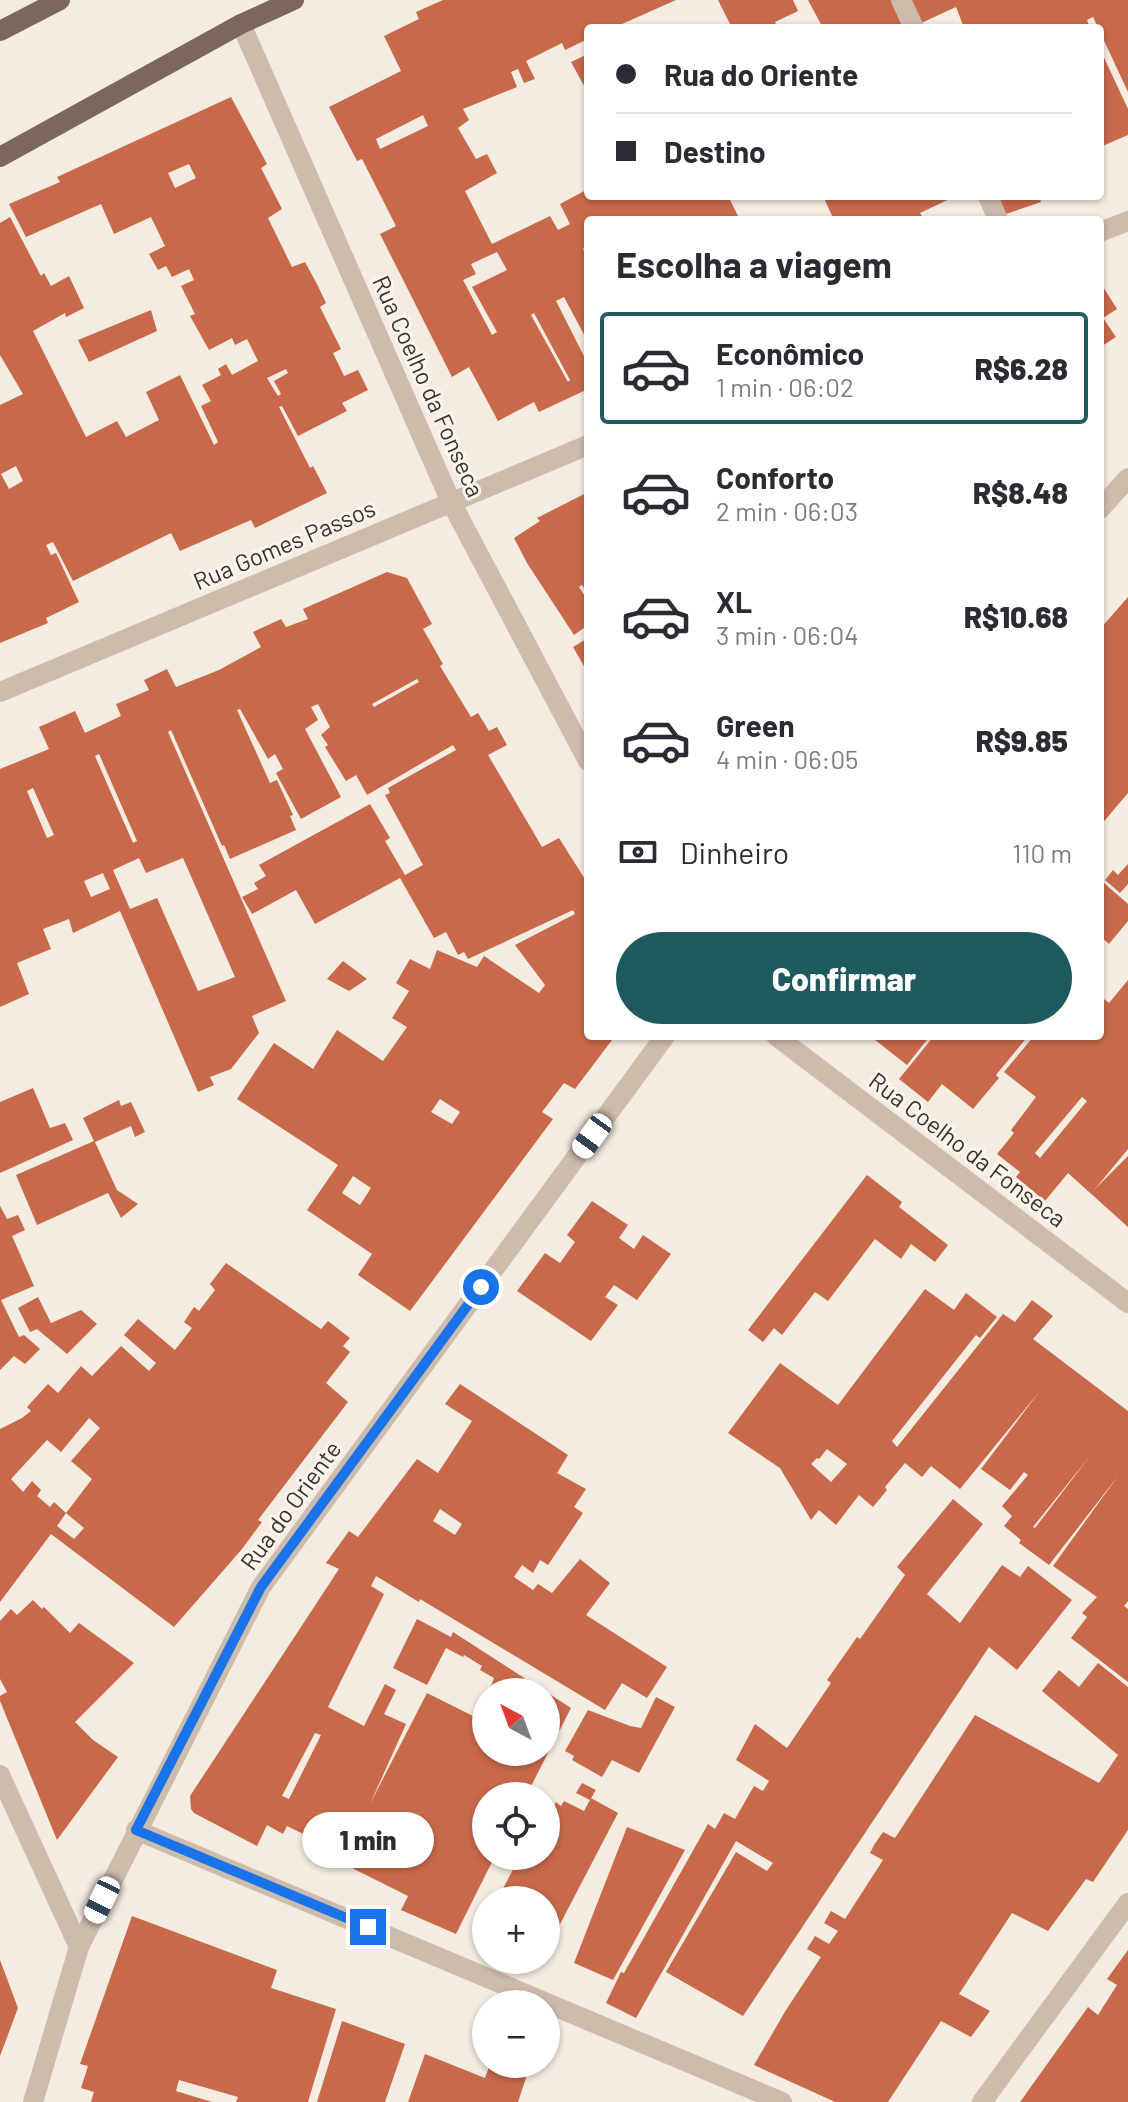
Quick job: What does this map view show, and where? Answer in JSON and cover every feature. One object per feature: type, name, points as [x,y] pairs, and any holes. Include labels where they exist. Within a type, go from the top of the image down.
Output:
[{"type":"main road","points":[[0,31],[60,0]]},
{"type":"main road","points":[[0,157],[241,24],[294,0]]},
{"type":"street","points":[[901,0],[912,24]]},
{"type":"street","name":"Rua Coelho da Fonseca","points":[[241,24],[451,502],[584,753]]},
{"type":"street","points":[[1104,230],[1128,221]]},
{"type":"street","name":"Rua Gomes Passos","points":[[0,692],[584,447]]},
{"type":"street","points":[[1104,505],[1128,478]]},
{"type":"street","name":"Rua do Oriente","points":[[33,2102],[79,1947],[261,1587],[662,1040]]},
{"type":"street","name":"Rua Coelho da Fonseca","points":[[781,1040],[1128,1303]]},
{"type":"street","points":[[0,1775],[79,1947]]},
{"type":"street","points":[[136,1830],[782,2102]]},
{"type":"street","points":[[982,2102],[1128,1903]]},
{"type":"building","points":[[443,0],[676,0],[622,24],[584,24],[584,41],[565,50],[562,43],[526,61],[535,79],[524,83],[518,69],[511,72],[517,87],[463,109],[469,120],[458,128],[476,159],[487,154],[497,173],[465,191],[492,244],[550,216],[558,230],[570,224],[560,204],[584,191],[584,200],[730,200],[738,216],[584,216],[584,334],[564,297],[556,301],[584,356],[584,391],[539,412],[534,402],[498,421],[469,367],[452,377],[380,234],[396,226],[362,159],[357,161],[329,107],[401,71],[384,36],[419,19],[416,12]],"holes":[[[423,115],[428,126],[380,149],[376,139]],[[497,252],[507,270],[472,287],[497,332],[492,335],[463,280],[476,274],[471,264]],[[534,313],[570,380],[568,382],[531,315]]]},
{"type":"building","points":[[718,0],[793,0],[798,11],[776,24],[730,24]]},
{"type":"building","points":[[808,0],[895,0],[909,24],[821,24]]},
{"type":"building","points":[[908,0],[1128,0],[1128,92],[1104,41],[1104,24],[1096,24],[1093,17],[1087,20],[1088,24],[963,24],[956,7],[919,24]]},
{"type":"building","points":[[584,56],[584,86],[571,62]]},
{"type":"building","points":[[1104,58],[1128,109],[1128,135],[1104,145]]},
{"type":"building","points":[[231,97],[267,164],[261,168],[282,209],[268,218],[292,267],[305,262],[317,284],[326,303],[320,307],[341,349],[333,353],[344,376],[358,370],[368,390],[342,403],[347,411],[298,436],[282,406],[279,407],[310,468],[313,466],[327,493],[255,528],[251,520],[180,551],[171,533],[73,581],[53,542],[46,545],[51,555],[56,553],[79,602],[46,618],[48,623],[0,643],[0,405],[23,394],[0,355],[0,223],[10,217],[41,276],[44,273],[51,286],[69,276],[84,308],[66,317],[65,313],[33,331],[86,437],[117,421],[126,437],[159,420],[146,392],[180,375],[214,445],[218,442],[201,406],[211,401],[202,385],[221,375],[218,369],[226,364],[232,375],[258,361],[247,339],[235,345],[232,338],[209,350],[190,316],[195,314],[181,286],[194,280],[189,269],[172,277],[166,266],[158,270],[149,254],[165,246],[151,217],[114,234],[101,204],[26,237],[9,204],[60,182],[57,177]],"holes":[[[189,164],[196,178],[175,188],[168,173]],[[286,369],[288,373],[274,381],[281,394],[278,396],[267,378]],[[16,466],[23,481],[9,489],[1,474]]]},
{"type":"building","points":[[825,200],[948,200],[920,213],[922,216],[832,216]]},
{"type":"building","points":[[1000,200],[1040,200],[1041,202],[1006,214]]},
{"type":"building","points":[[1104,288],[1117,309],[1104,317]]},
{"type":"building","points":[[151,310],[157,331],[89,362],[78,340]]},
{"type":"building","points":[[1104,319],[1116,337],[1104,345]]},
{"type":"building","points":[[584,494],[584,588],[582,585],[579,587],[584,595],[584,628],[574,635],[514,538],[540,521],[537,518]]},
{"type":"building","points":[[387,572],[407,578],[432,624],[423,629],[443,664],[440,666],[471,717],[478,713],[489,731],[497,727],[507,745],[488,755],[542,847],[559,838],[584,878],[584,1040],[612,1040],[575,1089],[564,1083],[542,1112],[553,1119],[410,1311],[358,1275],[372,1254],[307,1210],[338,1165],[237,1099],[274,1043],[313,1069],[337,1030],[383,1061],[407,1027],[392,1018],[409,991],[396,983],[410,959],[430,969],[437,950],[477,967],[484,956],[539,993],[545,985],[515,945],[575,914],[573,910],[468,959],[464,952],[458,955],[446,932],[434,938],[400,878],[315,924],[296,890],[252,914],[242,897],[258,889],[254,883],[266,876],[259,865],[370,804],[390,838],[385,841],[405,875],[423,865],[385,795],[390,793],[388,788],[456,750],[453,745],[367,795],[356,775],[346,781],[321,735],[330,727],[318,704],[311,707],[318,720],[305,729],[341,797],[301,819],[276,773],[283,769],[275,754],[268,759],[240,709],[237,710],[270,783],[277,780],[293,815],[290,816],[296,830],[230,859],[171,730],[168,732],[286,1001],[252,1016],[259,1033],[231,1069],[210,1077],[214,1085],[198,1092],[120,911],[73,933],[69,919],[43,929],[51,949],[17,963],[29,994],[0,1007],[0,769],[49,749],[39,727],[75,711],[85,733],[121,716],[116,704],[149,690],[144,680],[167,669],[176,687],[219,670],[261,647],[253,632],[281,619],[286,627],[308,619],[303,609]],"holes":[[[417,679],[419,682],[374,707],[372,704]],[[99,754],[137,841],[133,843],[95,756]],[[33,788],[54,835],[47,838],[27,791]],[[139,858],[146,873],[183,858],[235,977],[198,991],[157,898],[130,909],[113,870]],[[103,873],[110,889],[91,897],[84,881]],[[440,1099],[460,1112],[452,1124],[431,1112]],[[353,1176],[371,1188],[360,1205],[342,1193]]]},
{"type":"building","points":[[1128,597],[1128,793],[1104,821],[1104,624]]},
{"type":"building","points":[[584,640],[584,666],[573,647]]},
{"type":"building","points":[[1128,864],[1128,884],[1120,893],[1105,880],[1113,870],[1118,875]]},
{"type":"building","points":[[1104,883],[1128,904],[1128,921],[1109,944],[1104,940]]},
{"type":"building","points":[[343,961],[367,979],[349,991],[327,979]]},
{"type":"building","points":[[1128,980],[1128,1149],[1095,1189],[1128,1156],[1128,1227],[1068,1173],[1045,1201],[1016,1177],[1020,1172],[997,1154],[1036,1097],[1004,1072],[1031,1040],[1104,1040],[1104,999],[1109,1003]],"holes":[[[1082,1097],[1087,1101],[1040,1158],[1035,1153]]]},
{"type":"building","points":[[875,1040],[927,1040],[907,1065]]},
{"type":"building","points":[[931,1040],[1025,1040],[973,1109],[942,1084],[928,1102],[899,1079]]},
{"type":"building","points":[[33,1088],[50,1128],[65,1123],[73,1140],[0,1173],[0,1102]]},
{"type":"building","points":[[119,1100],[121,1106],[131,1102],[145,1132],[135,1137],[131,1126],[95,1142],[117,1190],[138,1204],[121,1218],[108,1193],[37,1225],[16,1175],[94,1141],[83,1118]]},
{"type":"building","points":[[867,1175],[902,1202],[899,1207],[948,1245],[935,1262],[911,1244],[901,1259],[875,1239],[828,1301],[815,1292],[782,1335],[774,1328],[763,1342],[748,1330]]},
{"type":"building","points":[[592,1201],[628,1225],[619,1238],[634,1249],[643,1235],[671,1254],[637,1300],[614,1285],[605,1297],[618,1305],[591,1341],[517,1291],[545,1253],[560,1263],[575,1242],[567,1235]]},
{"type":"building","points":[[0,1206],[7,1219],[18,1215],[25,1230],[12,1236],[34,1286],[1,1300],[19,1337],[24,1335],[40,1349],[25,1364],[14,1356],[0,1370]]},
{"type":"building","points":[[226,1263],[321,1329],[328,1321],[350,1338],[343,1346],[350,1352],[326,1383],[348,1402],[258,1520],[262,1522],[242,1549],[174,1627],[51,1534],[0,1602],[0,1429],[31,1411],[27,1407],[48,1384],[58,1393],[81,1366],[92,1376],[121,1346],[149,1371],[156,1363],[124,1335],[138,1319],[175,1350],[192,1328],[184,1322],[194,1307],[199,1311],[215,1290],[210,1284]],"holes":[[[89,1418],[100,1428],[71,1461],[92,1479],[66,1513],[54,1502],[50,1507],[37,1496],[41,1490],[32,1481],[23,1492],[11,1479],[47,1440],[61,1452]],[[66,1513],[84,1528],[74,1539],[57,1526]]]},
{"type":"building","points":[[925,1289],[954,1310],[966,1293],[997,1317],[980,1338],[976,1335],[892,1441],[897,1447],[1003,1314],[1015,1322],[1032,1300],[1053,1316],[1033,1339],[1128,1411],[1128,1601],[1124,1606],[1128,1609],[1128,1682],[1071,1638],[1087,1617],[1082,1613],[1097,1597],[1053,1566],[1118,1476],[1049,1565],[1019,1543],[1021,1540],[1004,1526],[1012,1516],[1002,1506],[1028,1475],[1024,1472],[1010,1490],[981,1469],[1039,1392],[960,1489],[931,1466],[922,1477],[905,1463],[873,1507],[859,1495],[836,1525],[819,1510],[811,1520],[780,1468],[728,1433],[780,1363],[838,1405]],"holes":[[[827,1449],[847,1464],[831,1482],[811,1464]],[[1090,1456],[1035,1528],[1033,1527]]]},
{"type":"building","points":[[38,1297],[51,1323],[81,1310],[97,1324],[67,1354],[37,1329],[30,1332],[18,1308]]},
{"type":"building","points":[[460,1384],[568,1455],[557,1473],[586,1489],[574,1507],[583,1513],[548,1565],[540,1560],[533,1573],[522,1565],[514,1577],[533,1590],[538,1584],[552,1593],[580,1559],[610,1583],[586,1615],[667,1667],[647,1698],[622,1683],[605,1710],[560,1683],[560,1678],[552,1678],[376,1576],[371,1586],[384,1594],[328,1707],[364,1726],[385,1684],[396,1690],[384,1714],[406,1724],[370,1804],[427,1693],[472,1716],[472,1766],[541,1766],[533,1782],[472,1782],[472,1870],[488,1870],[480,1886],[472,1886],[472,1902],[456,1934],[401,1910],[408,1896],[340,1862],[344,1854],[287,1826],[283,1834],[267,1825],[257,1846],[194,1813],[190,1796],[339,1569],[326,1563],[349,1531],[358,1537],[417,1459],[438,1473],[472,1421],[445,1404]],"holes":[[[440,1509],[462,1524],[455,1535],[433,1521]],[[315,1733],[321,1735],[289,1799],[282,1796]]]},
{"type":"building","points":[[953,1499],[983,1524],[927,1594],[960,1623],[1002,1565],[1020,1577],[1028,1566],[1072,1600],[1017,1670],[989,1647],[743,2016],[666,1972],[736,1852],[767,1871],[773,1863],[736,1841],[636,2018],[606,2003],[708,1824],[715,1829],[724,1813],[735,1819],[754,1786],[763,1791],[769,1781],[736,1760],[755,1724],[787,1748],[831,1683],[827,1680],[905,1575],[897,1567]]},
{"type":"building","points":[[33,1600],[70,1633],[79,1623],[134,1663],[75,1722],[93,1740],[118,1757],[57,1840],[0,1701],[0,1696],[7,1692],[0,1679],[0,1621],[11,1609],[17,1615]]},
{"type":"building","points":[[417,1619],[451,1637],[453,1632],[524,1678],[494,1678],[480,1670],[482,1666],[446,1648],[427,1685],[393,1668]]},
{"type":"building","points":[[1098,1663],[1128,1687],[1128,1830],[1093,1882],[1086,1879],[1048,1931],[1012,1913],[959,1994],[990,2011],[971,2037],[941,2021],[888,2102],[835,2102],[754,2065],[821,1957],[807,1949],[815,1936],[829,1944],[838,1931],[824,1923],[831,1911],[845,1919],[883,1860],[870,1853],[874,1845],[883,1832],[895,1838],[975,1715],[1099,1783],[1118,1755],[1042,1691],[1059,1670],[1079,1687]]},
{"type":"building","points":[[656,1697],[675,1707],[639,1773],[612,1760],[602,1777],[572,1760],[574,1756],[565,1751],[588,1710],[641,1728]]},
{"type":"building","points":[[560,1701],[571,1708],[560,1730]]},
{"type":"building","points":[[582,1783],[596,1790],[590,1800],[576,1793]]},
{"type":"building","points":[[591,1798],[618,1813],[560,1924],[560,1886],[504,1886],[513,1870],[560,1870],[560,1805],[564,1801],[584,1811]]},
{"type":"building","points":[[627,1827],[685,1850],[613,1980],[574,1963]]},
{"type":"building","points":[[132,1916],[277,1970],[271,1988],[336,2009],[308,2102],[236,2102],[238,2097],[179,2080],[176,2091],[212,2102],[91,2102],[94,2092],[81,2088],[88,2066],[80,2064]]},
{"type":"building","points":[[1128,1950],[1128,2102],[1020,2102],[1088,2007],[1098,2015],[1117,1985],[1107,1979]]},
{"type":"building","points":[[0,1960],[18,2008],[0,2056]]},
{"type":"building","points":[[342,2021],[405,2044],[385,2102],[317,2102]]},
{"type":"building","points":[[425,2054],[472,2073],[472,2078],[526,2078],[518,2102],[408,2102]]},
{"type":"route","points":[[368,1927],[136,1830],[261,1587],[481,1287]]}]
